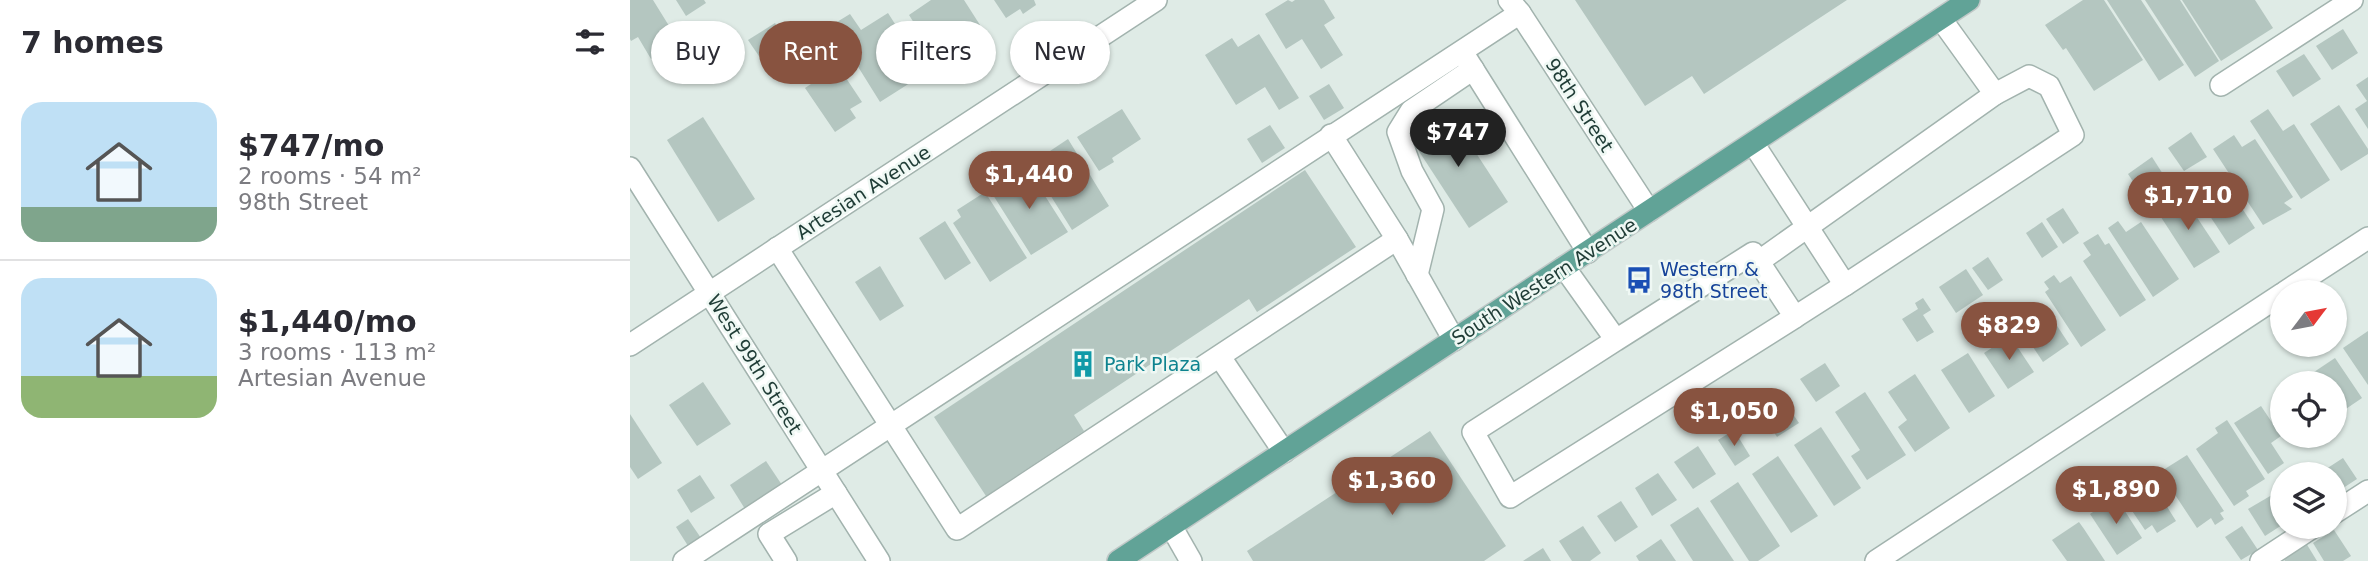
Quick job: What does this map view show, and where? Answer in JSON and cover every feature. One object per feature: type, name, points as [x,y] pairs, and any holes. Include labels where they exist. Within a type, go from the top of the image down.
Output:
[{"type":"main road","name":"South Western Avenue","points":[[1118,561],[1969,0]]},
{"type":"street","name":"Artesian Avenue","points":[[630,345],[1156,0]]},
{"type":"street","points":[[2221,85],[2352,0]]},
{"type":"street","points":[[684,561],[1461,50],[1514,6]]},
{"type":"street","name":"98th Street","points":[[1514,6],[1649,211]]},
{"type":"street","points":[[1941,19],[1996,94]]},
{"type":"street","points":[[1461,50],[1587,252]]},
{"type":"street","points":[[1417,275],[1433,209],[1412,171],[1398,132],[1411,111],[1473,69]]},
{"type":"street","points":[[1758,262],[1996,94],[2029,76],[2049,86],[2073,135],[1845,285],[1795,317],[1510,497],[1473,432],[1753,253],[1758,262],[1795,317]]},
{"type":"street","points":[[1331,135],[1397,239],[1454,340]]},
{"type":"street","points":[[1752,144],[1845,285]]},
{"type":"street","name":"West 99th Street","points":[[630,167],[879,561]]},
{"type":"street","points":[[2304,280],[2368,238]]},
{"type":"street","points":[[777,248],[957,530],[1397,239]]},
{"type":"street","points":[[1564,267],[1616,340]]},
{"type":"street","points":[[1875,561],[2270,302]]},
{"type":"street","points":[[1220,357],[1284,452]]},
{"type":"street","points":[[2347,505],[2368,491]]},
{"type":"street","points":[[786,561],[769,534],[836,492]]},
{"type":"street","points":[[1171,526],[1191,561]]},
{"type":"street","points":[[2261,561],[2295,539]]},
{"type":"building","points":[[630,0],[653,0],[666,21],[651,21],[651,59],[638,37],[631,41]]},
{"type":"building","points":[[676,0],[704,0],[706,3],[686,16]]},
{"type":"building","points":[[931,0],[964,0],[977,21],[913,21],[909,15]]},
{"type":"building","points":[[994,0],[1034,0],[1036,5],[1023,14],[1020,9],[1006,18]]},
{"type":"building","points":[[1288,0],[1324,0],[1335,18],[1324,25],[1343,55],[1321,69],[1302,39],[1286,49],[1265,14]]},
{"type":"building","points":[[1575,0],[1847,0],[1704,94],[1692,76],[1645,106]]},
{"type":"building","points":[[2083,0],[2104,0],[2143,60],[2094,91],[2066,48],[2063,50],[2045,25]]},
{"type":"building","points":[[2107,0],[2141,0],[2184,65],[2159,81]]},
{"type":"building","points":[[2145,0],[2180,0],[2219,61],[2195,77]]},
{"type":"building","points":[[2182,0],[2255,0],[2273,28],[2221,61]]},
{"type":"building","points":[[888,13],[893,21],[876,21],[876,84],[908,84],[880,102],[862,73],[862,29]]},
{"type":"building","points":[[850,14],[855,21],[839,21]]},
{"type":"building","points":[[2343,29],[2358,53],[2332,70],[2316,46]]},
{"type":"building","points":[[759,33],[759,56],[748,40]]},
{"type":"building","points":[[1259,34],[1299,98],[1279,110],[1265,87],[1236,105],[1205,55],[1232,38],[1238,47]]},
{"type":"building","points":[[2304,54],[2321,79],[2293,97],[2276,71]]},
{"type":"building","points":[[2368,77],[2368,129],[2355,109],[2367,101],[2356,85]]},
{"type":"building","points":[[811,84],[850,84],[862,102],[850,109],[856,118],[835,132],[805,88]]},
{"type":"building","points":[[1329,84],[1344,108],[1324,120],[1309,96]]},
{"type":"building","points":[[2339,105],[2368,149],[2368,154],[2341,171],[2310,124]]},
{"type":"building","points":[[1122,109],[1141,139],[1112,158],[1114,162],[1099,171],[1077,137]]},
{"type":"building","points":[[2268,109],[2283,131],[2294,124],[2330,180],[2301,199],[2250,121]]},
{"type":"building","points":[[1448,110],[1508,202],[1469,228],[1409,136]]},
{"type":"building","points":[[703,117],[755,199],[718,222],[667,140]]},
{"type":"building","points":[[1270,125],[1285,148],[1262,163],[1247,139]]},
{"type":"building","points":[[2191,132],[2207,157],[2184,171],[2168,148]]},
{"type":"building","points":[[2234,135],[2242,147],[2255,139],[2293,197],[2284,203],[2292,209],[2263,225],[2213,149]]},
{"type":"building","points":[[1068,139],[1109,206],[1072,230],[1034,169],[1044,163],[1041,157]]},
{"type":"building","points":[[2152,157],[2168,182],[2144,198],[2128,174]]},
{"type":"building","points":[[1026,166],[1068,232],[1031,255],[993,195],[1002,190],[998,185]]},
{"type":"building","name":"Park Plaza","points":[[1305,170],[1356,247],[1257,312],[1249,299],[1074,415],[1084,431],[986,496],[934,417]]},
{"type":"building","points":[[2226,184],[2255,228],[2229,245],[2200,201]]},
{"type":"building","points":[[985,192],[1027,258],[990,282],[953,223],[961,217],[957,210]]},
{"type":"building","points":[[2182,195],[2220,252],[2194,268],[2157,211]]},
{"type":"building","points":[[2063,208],[2079,233],[2063,244],[2046,219]]},
{"type":"building","points":[[945,221],[971,263],[945,280],[919,238]]},
{"type":"building","points":[[2118,221],[2126,232],[2141,222],[2179,279],[2153,297],[2108,228]]},
{"type":"building","points":[[2042,222],[2058,247],[2042,258],[2026,233]]},
{"type":"building","points":[[2098,234],[2105,245],[2109,243],[2146,300],[2120,317],[2083,261],[2091,255],[2083,243]]},
{"type":"building","points":[[1988,257],[2003,280],[1988,290],[1972,268]]},
{"type":"building","points":[[880,266],[904,306],[880,321],[855,282]]},
{"type":"building","points":[[1966,269],[1983,295],[1956,313],[1939,287]]},
{"type":"building","points":[[2054,275],[2060,283],[2071,276],[2106,330],[2081,347],[2045,292],[2049,289],[2044,282]]},
{"type":"building","points":[[1923,298],[1931,310],[1923,315],[1934,332],[1917,342],[1902,319],[1918,309],[1915,303]]},
{"type":"building","points":[[2048,312],[2069,344],[2043,362],[2021,329]]},
{"type":"building","points":[[2368,331],[2368,385],[2347,354],[2347,345]]},
{"type":"building","points":[[2010,336],[2034,372],[2008,389],[1984,353]]},
{"type":"building","points":[[1968,353],[1995,396],[1969,413],[1941,370]]},
{"type":"building","points":[[2335,358],[2344,371],[2316,371]]},
{"type":"building","points":[[1825,363],[1840,386],[1816,402],[1800,379]]},
{"type":"building","points":[[1915,374],[1950,428],[1915,452],[1898,427],[1907,420],[1888,392]]},
{"type":"building","points":[[2347,376],[2362,398],[2347,408]]},
{"type":"building","points":[[703,382],[731,424],[697,446],[669,405]]},
{"type":"building","points":[[1865,392],[1906,455],[1867,480],[1851,456],[1860,450],[1835,412]]},
{"type":"building","points":[[1780,395],[1799,423],[1777,437],[1759,409]]},
{"type":"building","points":[[2261,406],[2270,420],[2270,448],[2274,448],[2283,462],[2270,462],[2268,474],[2234,423]]},
{"type":"building","points":[[630,414],[662,463],[638,479],[630,467]]},
{"type":"building","points":[[2227,420],[2265,479],[2246,491],[2249,496],[2234,506],[2196,449],[2218,433],[2215,428]]},
{"type":"building","points":[[1821,427],[1861,488],[1834,506],[1794,445]]},
{"type":"building","points":[[1734,430],[1750,456],[1735,466],[1718,440]]},
{"type":"building","points":[[1430,431],[1506,546],[1484,561],[1253,561],[1247,551]]},
{"type":"building","points":[[1698,446],[1716,474],[1693,489],[1674,462]]},
{"type":"building","points":[[2187,455],[2224,511],[2220,513],[2224,519],[2215,525],[2211,518],[2197,528],[2160,472]]},
{"type":"building","points":[[1778,456],[1818,516],[1791,533],[1752,474]]},
{"type":"building","points":[[766,461],[782,485],[745,509],[730,485]]},
{"type":"building","points":[[2347,464],[2357,479],[2347,486]]},
{"type":"building","points":[[1658,473],[1677,500],[1652,516],[1635,488]]},
{"type":"building","points":[[700,475],[715,498],[691,513],[677,490]]},
{"type":"building","points":[[2149,478],[2176,521],[2157,533],[2152,525],[2145,530],[2122,496]]},
{"type":"building","points":[[1738,482],[1780,546],[1758,561],[1749,561],[1710,501]]},
{"type":"building","points":[[2270,496],[2270,533],[2265,536],[2248,509]]},
{"type":"building","points":[[2116,497],[2142,538],[2117,555],[2090,514]]},
{"type":"building","points":[[1621,501],[1638,527],[1615,542],[1597,516]]},
{"type":"building","points":[[1698,507],[1734,561],[1693,561],[1670,525]]},
{"type":"building","points":[[688,519],[703,541],[690,549],[676,527]]},
{"type":"building","points":[[2079,522],[2105,561],[2067,561],[2052,540]]},
{"type":"building","points":[[1583,526],[1601,553],[1590,561],[1572,561],[1559,541]]},
{"type":"building","points":[[2242,526],[2258,550],[2241,560],[2225,537]]},
{"type":"building","points":[[1661,539],[1676,561],[1639,561],[1636,556]]},
{"type":"building","points":[[2319,539],[2340,539],[2351,556],[2343,561],[2324,561],[2313,543]]},
{"type":"building","points":[[2306,543],[2317,561],[2285,561],[2283,558]]},
{"type":"building","points":[[1543,548],[1551,561],[1523,561]]},
{"type":"place","name":"Western & 98th Street","points":[[1639,280]]},
{"type":"place","name":"Park Plaza","points":[[1083,364]]}]
